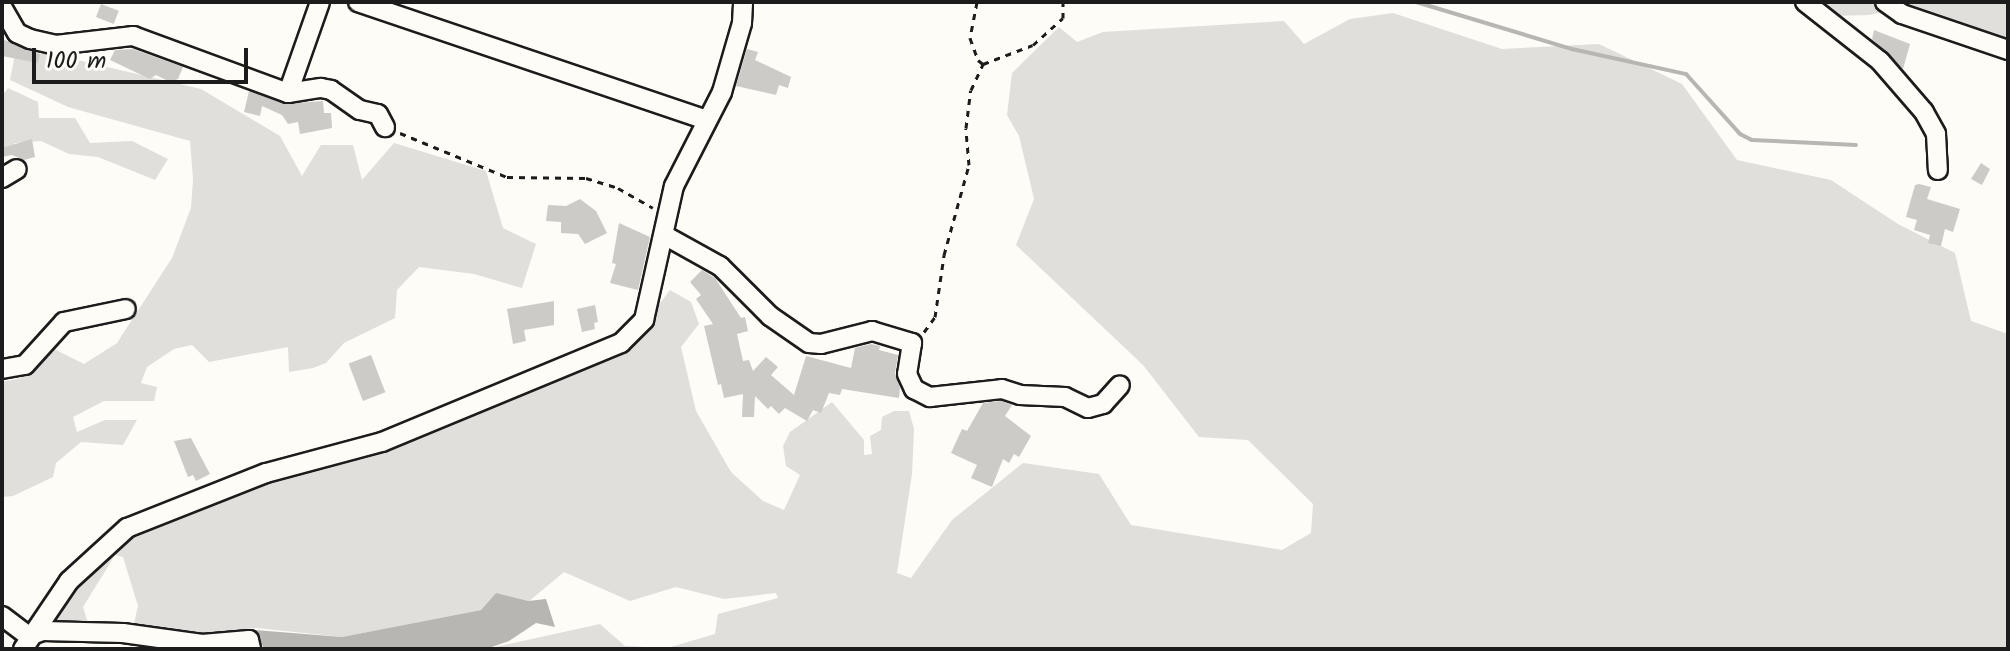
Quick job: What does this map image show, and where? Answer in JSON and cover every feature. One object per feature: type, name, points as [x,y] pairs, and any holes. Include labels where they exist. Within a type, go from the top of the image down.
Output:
[{"type":"street","points":[[288,93],[320,2]]},
{"type":"street","points":[[358,2],[707,120]]},
{"type":"street","points":[[26,642],[69,581],[127,528],[266,473],[382,442],[621,343],[644,320],[674,186],[722,92],[742,23],[743,2]]},
{"type":"street","points":[[1805,2],[1880,61],[1924,112],[1936,134],[1938,170]]},
{"type":"street","points":[[1885,2],[1902,14],[2008,50]]},
{"type":"street","points":[[2,7],[17,33],[30,39],[56,45],[133,36],[288,93],[321,88],[331,90],[360,110],[378,114],[385,127]]},
{"type":"street","points":[[666,226],[720,266],[770,316],[809,343],[821,344],[872,331],[912,343],[907,374],[914,389],[930,397],[1002,389],[1020,395],[1065,397],[1088,408],[1103,404],[1120,385]]},
{"type":"street","points":[[2,369],[25,365],[64,322],[126,309]]},
{"type":"street","points":[[2,616],[26,642]]},
{"type":"street","points":[[26,642],[43,631],[123,633],[202,644],[249,640],[251,649]]},
{"type":"path","points":[[855,2],[936,2]]},
{"type":"path","points":[[959,2],[966,2]]},
{"type":"path","points":[[977,2],[970,38],[978,60],[983,64]]},
{"type":"path","points":[[912,343],[935,317],[944,255],[969,165],[966,128],[971,90],[983,64],[1033,45],[1063,18],[1063,2]]},
{"type":"path","points":[[385,127],[507,177],[586,178],[618,188],[666,226]]},
{"type":"shaded area","points":[[1819,2],[2008,2],[2008,40],[1908,7],[1869,15],[1833,16]]},
{"type":"shaded area","points":[[1393,13],[1502,49],[1599,44],[1682,84],[1737,160],[1831,180],[1898,224],[1955,253],[1971,321],[2008,334],[2008,649],[486,649],[600,624],[625,646],[667,648],[715,634],[718,614],[778,598],[776,593],[724,599],[676,587],[630,601],[564,572],[528,602],[496,593],[481,610],[342,637],[257,628],[178,636],[132,632],[138,606],[123,557],[115,555],[83,607],[90,629],[51,623],[60,600],[129,533],[270,479],[388,445],[620,356],[670,290],[691,302],[699,324],[681,347],[696,411],[731,472],[763,501],[784,510],[800,475],[786,466],[783,446],[790,432],[832,402],[864,440],[864,455],[872,454],[870,436],[881,430],[882,417],[894,411],[909,411],[914,429],[912,474],[897,573],[911,578],[952,520],[1023,463],[1099,474],[1131,525],[1282,550],[1311,533],[1313,504],[1248,440],[1199,437],[1143,365],[1016,245],[1034,199],[1019,136],[1007,115],[1012,73],[1059,27],[1077,42],[1103,32],[1284,21],[1304,44],[1350,19]]},
{"type":"shaded area","points":[[15,54],[52,54],[201,89],[280,136],[302,176],[321,145],[353,145],[362,180],[394,143],[486,171],[503,228],[536,244],[522,288],[474,274],[419,267],[397,290],[395,318],[344,343],[326,363],[313,368],[289,372],[288,347],[209,362],[192,345],[174,349],[147,367],[141,383],[157,387],[154,401],[104,401],[73,417],[77,432],[105,420],[137,420],[123,445],[81,442],[56,463],[53,477],[13,496],[2,497],[2,382],[21,378],[52,348],[84,364],[117,343],[172,258],[191,208],[193,179],[190,141],[68,107],[10,80]]},
{"type":"shaded area","points":[[8,88],[38,102],[39,118],[75,118],[90,143],[132,141],[168,159],[155,180],[98,157],[69,154],[41,141],[15,143],[2,159],[2,96]]},
{"type":"shaded area","points":[[496,593],[528,601],[546,599],[555,627],[536,623],[509,641],[486,649],[264,649],[255,630],[342,637],[481,610]]},
{"type":"building","points":[[101,4],[119,11],[114,24],[96,17]]},
{"type":"building","points":[[1874,30],[1910,44],[1903,69],[1872,39]]},
{"type":"building","points":[[2,39],[40,54],[38,63],[2,56]]},
{"type":"building","points":[[133,49],[183,67],[178,79],[170,82],[156,75],[150,79],[110,60],[115,50]]},
{"type":"building","points":[[747,49],[758,52],[755,60],[791,77],[788,88],[779,85],[776,95],[736,86]]},
{"type":"building","points":[[249,91],[285,104],[323,101],[324,113],[331,113],[332,128],[300,134],[298,122],[288,124],[282,115],[262,106],[260,116],[244,112]]},
{"type":"building","points":[[32,139],[35,157],[24,160],[12,155],[2,157],[2,148]]},
{"type":"building","points":[[1981,163],[1990,169],[1982,185],[1971,179]]},
{"type":"building","points":[[1915,185],[1931,187],[1927,199],[1960,209],[1953,232],[1945,229],[1941,246],[1928,243],[1930,235],[1914,230],[1917,220],[1906,217]]},
{"type":"building","points":[[580,199],[596,211],[607,233],[585,244],[578,234],[561,233],[561,222],[546,221],[548,205],[566,206]]},
{"type":"building","points":[[619,223],[650,237],[638,290],[610,283],[616,264],[612,263]]},
{"type":"building","points":[[702,270],[715,278],[741,318],[745,317],[748,331],[737,334],[743,361],[749,360],[753,371],[766,357],[778,367],[771,375],[794,395],[806,356],[851,368],[855,348],[871,344],[880,346],[879,350],[898,355],[895,373],[900,388],[899,398],[842,389],[840,395],[829,393],[821,413],[813,410],[807,421],[785,408],[779,414],[771,406],[768,409],[755,396],[754,417],[742,417],[743,394],[724,398],[721,384],[718,385],[704,326],[713,324],[696,299],[701,295],[690,282]]},
{"type":"building","points":[[554,301],[554,325],[524,330],[526,341],[513,344],[507,309]]},
{"type":"building","points":[[595,305],[598,322],[594,323],[595,329],[582,332],[577,309]]},
{"type":"building","points":[[371,355],[385,392],[363,401],[349,364]]},
{"type":"building","points":[[1001,401],[1012,405],[1005,416],[1031,436],[1019,457],[1014,454],[1009,463],[1003,459],[992,487],[971,478],[977,465],[951,453],[962,429],[967,431],[983,403]]},
{"type":"building","points":[[191,438],[210,474],[196,481],[193,475],[188,477],[174,441]]},
{"type":"waterway","points":[[1416,2],[1572,49],[1686,74],[1740,134],[1752,140],[1856,145]]}]
